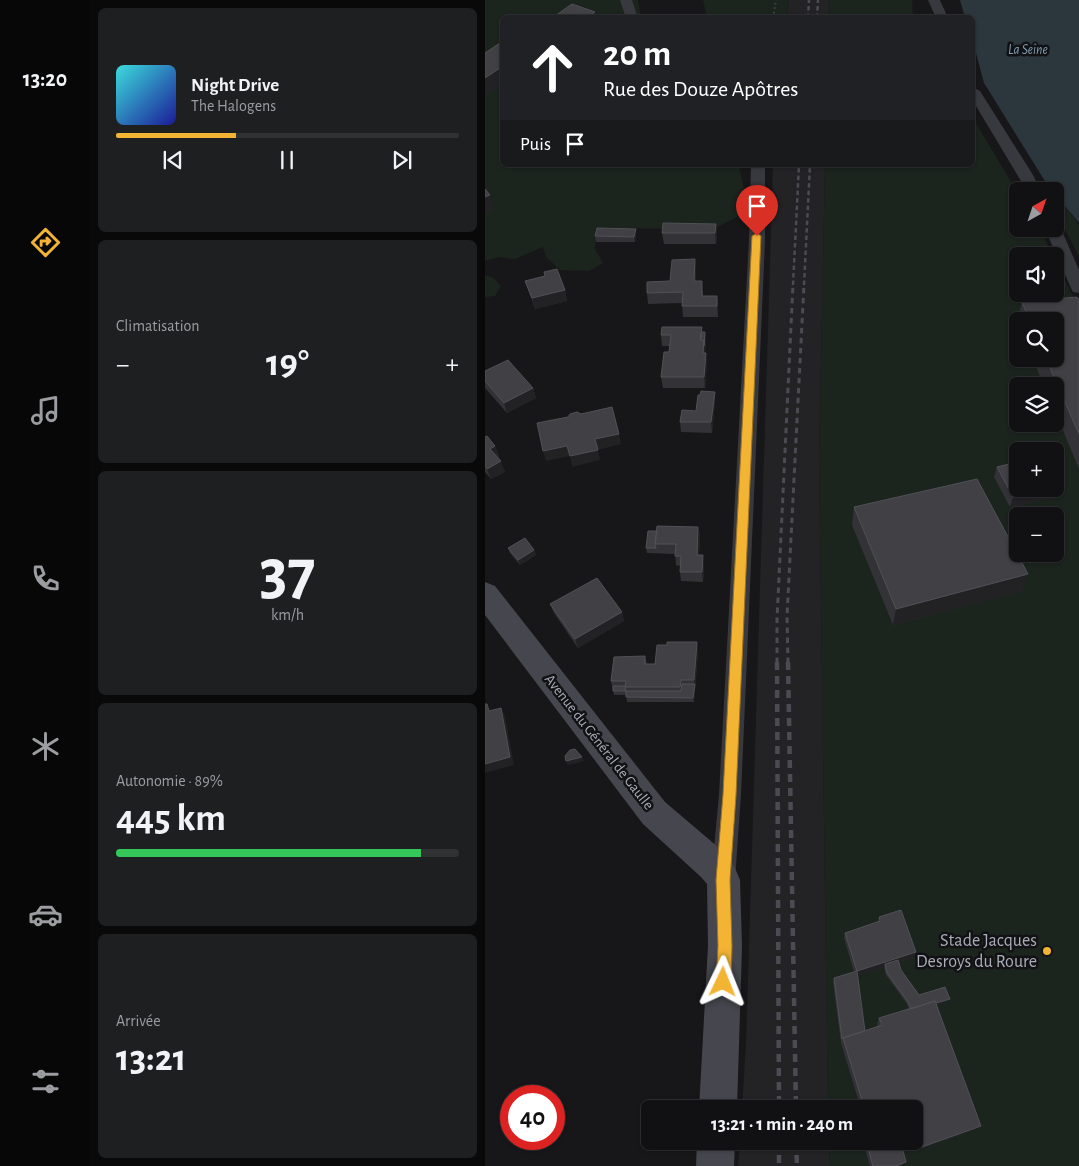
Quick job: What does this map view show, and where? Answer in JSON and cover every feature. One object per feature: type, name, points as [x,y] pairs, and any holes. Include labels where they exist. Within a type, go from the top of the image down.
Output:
[{"type":"street","points":[[626,0],[631,15]]},
{"type":"street","points":[[935,0],[941,15]]},
{"type":"street","points":[[975,94],[1030,182]]},
{"type":"street","points":[[718,1100],[725,946],[723,880],[731,766],[757,240],[758,167]]},
{"type":"street","points":[[1057,238],[1079,288]]},
{"type":"street","name":"Avenue du Général de Gaulle","points":[[485,594],[654,813],[713,865],[723,880]]},
{"type":"street","points":[[715,1166],[716,1150]]},
{"type":"path","points":[[773,15],[775,0]]},
{"type":"shaded area","points":[[485,0],[638,0],[641,15],[500,15],[500,167],[739,167],[747,202],[741,215],[713,229],[597,228],[595,249],[603,263],[589,271],[560,270],[546,257],[543,247],[515,259],[499,257],[485,261]]},
{"type":"shaded area","points":[[703,0],[789,0],[787,15],[707,15]]},
{"type":"shaded area","points":[[789,0],[830,0],[829,15],[787,15]]},
{"type":"shaded area","points":[[830,0],[912,0],[913,15],[829,15]]},
{"type":"shaded area","points":[[975,121],[1011,182],[1009,182],[1009,238],[1044,238],[1049,247],[1009,247],[1009,302],[1064,302],[1064,278],[1079,309],[1079,1166],[830,1166],[829,1150],[923,1150],[923,1100],[828,1100],[819,458],[825,167],[975,167]]},
{"type":"shaded area","points":[[773,167],[825,167],[819,458],[828,1100],[743,1100],[746,1044]]},
{"type":"shaded area","points":[[1064,205],[1079,225],[1079,257],[1065,229]]},
{"type":"shaded area","points":[[485,275],[492,277],[501,286],[495,296],[485,297]]},
{"type":"shaded area","points":[[739,1150],[829,1150],[830,1166],[738,1166]]},
{"type":"water","name":"La Seine","points":[[960,0],[1079,0],[1079,223],[1064,205],[1064,182],[1046,182],[984,83],[975,49],[975,15],[964,15]]},
{"type":"building","points":[[572,4],[595,12],[591,15],[556,15]]},
{"type":"building","points":[[500,43],[500,68],[485,78],[485,53]]},
{"type":"building","points":[[485,189],[490,195],[485,197]]},
{"type":"building","points":[[663,223],[716,224],[715,233],[662,233]]},
{"type":"building","points":[[597,228],[636,229],[634,237],[595,236]]},
{"type":"building","points":[[695,259],[694,281],[702,281],[702,296],[717,296],[717,306],[682,306],[683,292],[647,293],[647,282],[670,281],[672,260]]},
{"type":"building","points":[[557,269],[565,290],[532,298],[525,281],[545,276],[544,272]]},
{"type":"building","points":[[1077,297],[1079,300],[1079,434],[1064,400],[1064,377],[1054,377],[1050,367],[1064,367],[1064,312],[1026,312],[1022,302],[1064,302],[1064,298]]},
{"type":"building","points":[[662,327],[702,327],[700,340],[704,341],[703,353],[706,353],[704,377],[661,377],[664,352],[669,352],[671,335],[661,335]]},
{"type":"building","points":[[702,332],[705,332],[704,346],[704,341],[701,340]]},
{"type":"building","points":[[508,360],[533,388],[504,403],[485,381],[485,371]]},
{"type":"building","points":[[701,391],[715,392],[711,422],[680,422],[682,410],[696,411],[698,395],[700,395]]},
{"type":"building","points":[[612,407],[619,434],[595,439],[598,450],[570,456],[567,446],[543,451],[537,423],[568,417],[570,414],[577,412],[581,414]]},
{"type":"building","points":[[487,436],[495,446],[490,449],[501,461],[487,469],[485,466],[485,437]]},
{"type":"building","points":[[1009,464],[1009,490],[997,467]]},
{"type":"building","points":[[977,479],[1009,539],[1009,562],[1022,562],[1028,574],[896,609],[854,507]]},
{"type":"building","points":[[657,526],[698,527],[697,555],[703,555],[702,572],[680,572],[681,556],[675,556],[676,544],[655,544]]},
{"type":"building","points":[[648,531],[657,531],[656,548],[646,548]]},
{"type":"building","points":[[525,538],[534,550],[518,560],[508,548]]},
{"type":"building","points":[[597,578],[622,612],[575,639],[550,604]]},
{"type":"building","points":[[667,642],[697,642],[694,680],[681,680],[680,687],[625,687],[626,681],[611,681],[614,657],[645,656],[645,664],[655,664],[657,645],[667,645]]},
{"type":"building","points":[[682,684],[695,684],[693,698],[626,697],[626,691],[681,691]]},
{"type":"building","points":[[613,686],[625,686],[626,691],[613,691]]},
{"type":"building","points":[[485,704],[487,704],[489,711],[501,708],[510,757],[485,764]]},
{"type":"building","points":[[575,749],[582,757],[566,761],[565,756],[570,750]]},
{"type":"building","points":[[901,910],[916,952],[857,971],[845,933],[880,921],[879,917]]},
{"type":"building","points":[[898,960],[901,970],[919,995],[945,987],[950,999],[936,1003],[935,1001],[911,1009],[887,973],[885,964]]},
{"type":"building","points":[[857,971],[865,1031],[842,1039],[834,978]]},
{"type":"building","points":[[935,1001],[981,1126],[923,1147],[923,1100],[862,1100],[843,1038],[882,1025],[879,1018]]},
{"type":"building","points":[[869,1150],[903,1150],[906,1162],[896,1166],[873,1166]]},
{"type":"railway","points":[[808,15],[809,0]]},
{"type":"railway","points":[[817,15],[818,0]]},
{"type":"railway","points":[[793,285],[799,167]]},
{"type":"railway","points":[[804,285],[810,167]]},
{"type":"railway","points":[[777,662],[777,619],[793,284]]},
{"type":"railway","points":[[788,663],[787,616],[804,284]]},
{"type":"railway","points":[[777,662],[779,1100]]},
{"type":"railway","points":[[788,662],[796,1100]]},
{"type":"railway","points":[[779,1150],[779,1166]]},
{"type":"railway","points":[[796,1150],[797,1166]]},
{"type":"place","name":"Stade Jacques Desroys du Roure","points":[[1047,951]]},
{"type":"route","points":[[723,982],[725,946],[723,880],[730,795],[757,236]]}]
